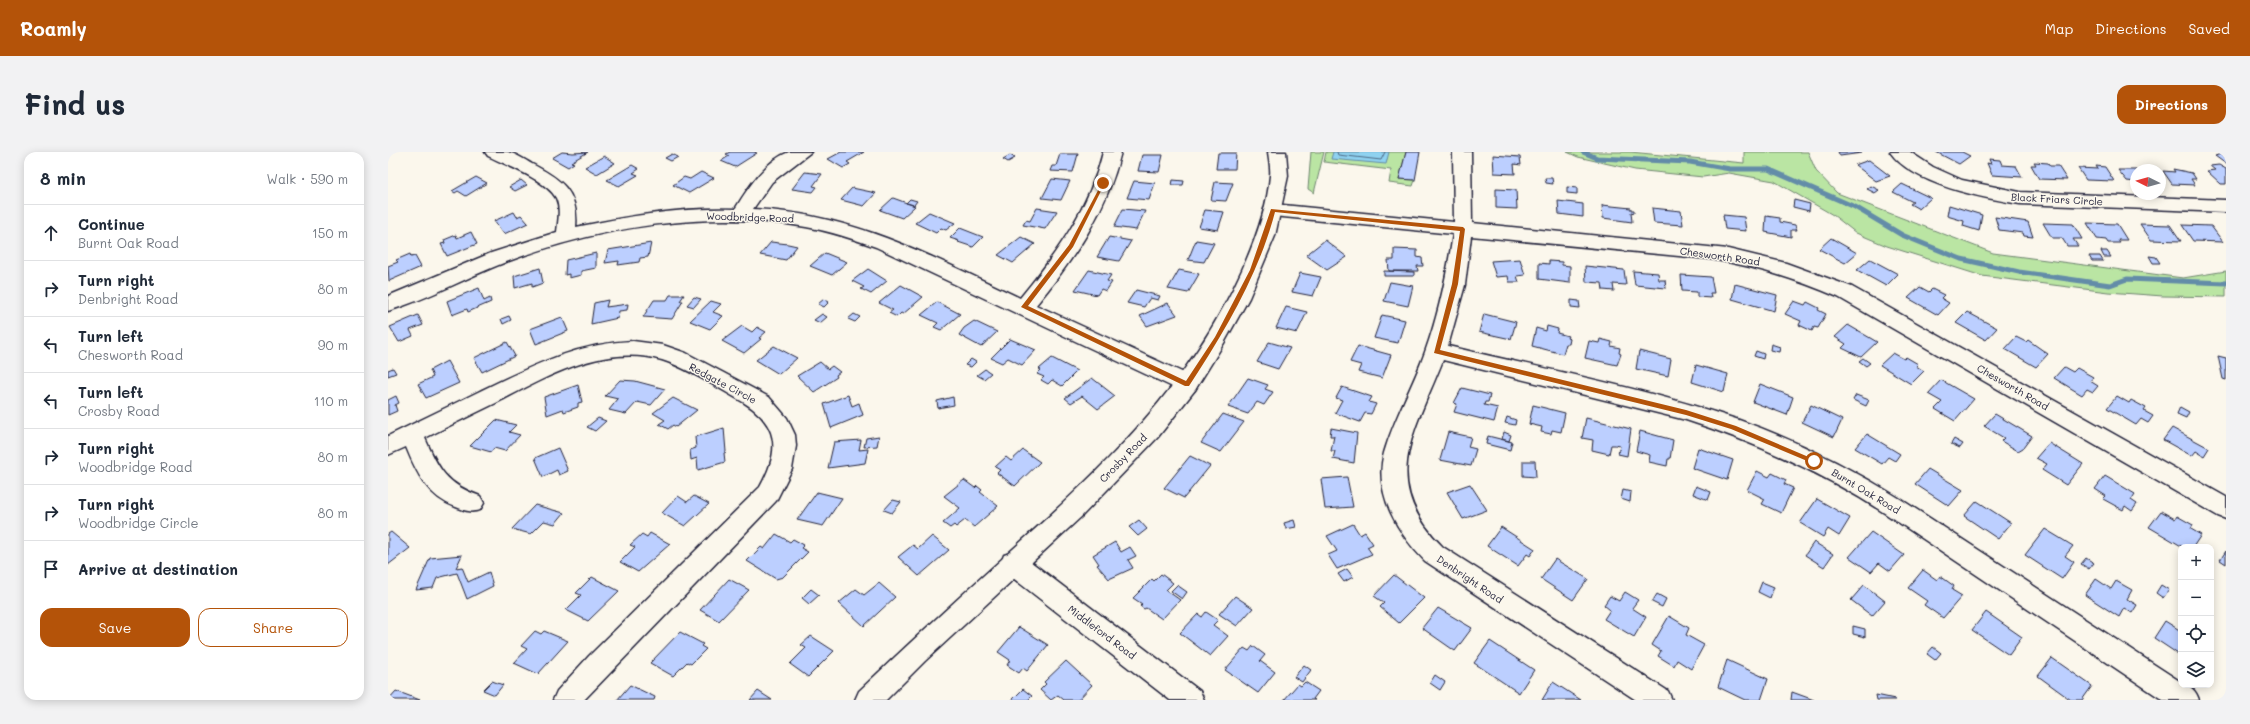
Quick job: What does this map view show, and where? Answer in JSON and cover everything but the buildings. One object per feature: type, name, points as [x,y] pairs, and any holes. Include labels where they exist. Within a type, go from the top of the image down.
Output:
[{"type":"street","points":[[494,152],[550,182],[560,190],[567,207],[566,236]]},
{"type":"street","points":[[740,215],[760,184],[769,174],[802,152]]},
{"type":"street","points":[[1024,307],[1071,245],[1103,183],[1112,152]]},
{"type":"street","name":"Crosby Road","points":[[868,700],[1013,563],[1072,510],[1150,431],[1187,384],[1217,338],[1253,270],[1266,236],[1273,210],[1279,176],[1276,152]]},
{"type":"street","name":"Denbright Road","points":[[1462,152],[1463,229],[1455,284],[1436,351],[1395,454],[1394,476],[1397,498],[1406,520],[1418,538],[1434,554],[1457,571],[1658,700]]},
{"type":"street","name":"Black Friars Circle","points":[[1899,152],[1926,172],[1948,182],[1996,195],[2020,198],[2226,206]]},
{"type":"street","name":"Chesworth Road","points":[[1273,210],[1738,256],[1764,261],[1811,277],[1872,306],[2226,509]]},
{"type":"street","name":"Woodbridge Road","points":[[388,304],[466,271],[566,236],[662,219],[740,215],[802,219],[830,224],[860,232],[1187,384]]},
{"type":"street","name":"Redgate Circle","points":[[388,446],[542,370],[570,359],[591,353],[639,348],[656,351],[678,359],[756,400],[772,412],[780,424],[786,440],[785,457],[779,475],[768,494],[598,664],[566,700]]},
{"type":"street","name":"Burnt Oak Road","points":[[1436,351],[1686,412],[1733,428],[1814,461],[1855,482],[1894,507],[2186,700]]},
{"type":"street","points":[[412,434],[428,473],[438,486],[452,498],[472,503]]},
{"type":"street","name":"Middleford Road","points":[[1013,563],[1191,700]]},
{"type":"green space","points":[[1311,152],[1324,152],[1314,193],[1308,189]]},
{"type":"green space","points":[[1326,152],[1406,152],[1399,179],[1415,180],[1413,186],[1389,183],[1391,170],[1324,162]]},
{"type":"green space","points":[[1567,152],[1630,152],[1744,163],[1744,152],[1808,152],[1816,171],[1837,193],[1993,253],[2183,278],[2226,271],[2226,297],[2163,296],[2108,292],[1982,276],[1887,246],[1856,233],[1833,215],[1774,181],[1729,173],[1703,177],[1635,170],[1578,157]]},
{"type":"water","points":[[1333,152],[1389,152],[1386,164],[1331,159]]},
{"type":"waterway","points":[[1583,152],[1597,158],[1690,162],[1730,169],[1768,169],[1855,207],[1902,235],[1961,259],[2019,272],[2110,285],[2127,279],[2226,283]]},
{"type":"route","points":[[1103,183],[1089,214],[1071,245],[1052,273],[1024,307],[1187,384],[1217,338],[1253,270],[1266,236],[1273,210],[1463,229],[1455,284],[1436,351],[1686,412],[1776,444],[1814,461]]}]
